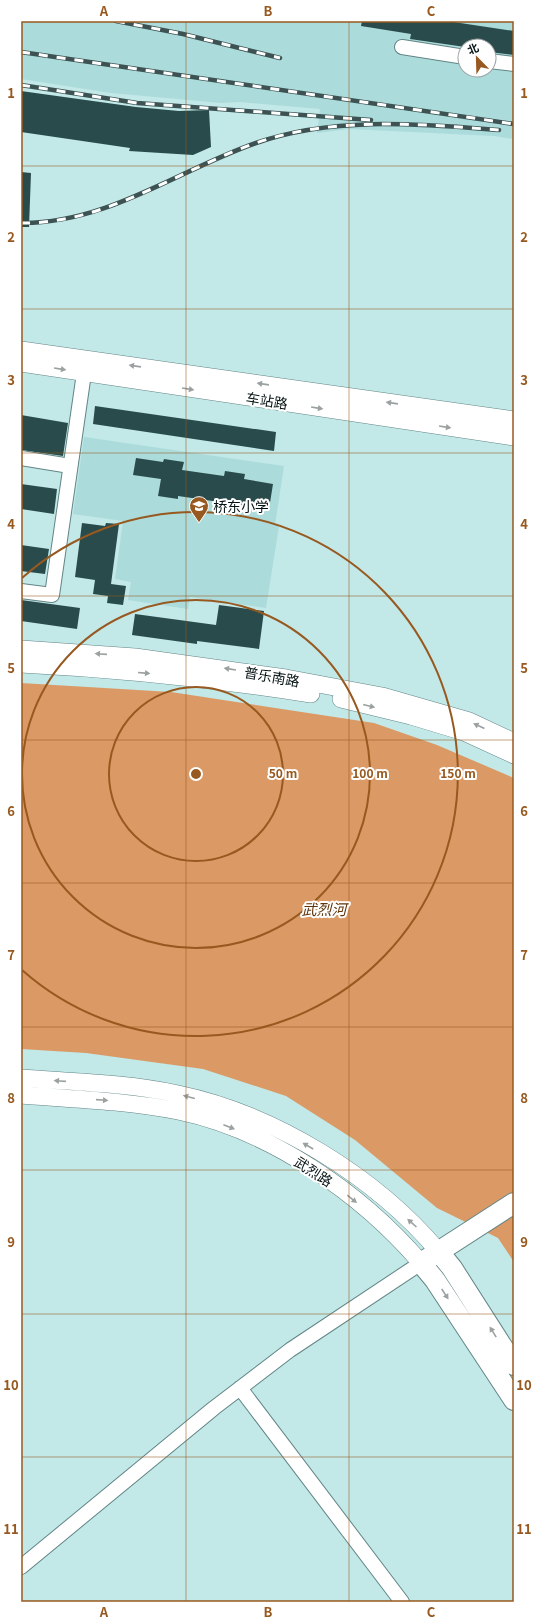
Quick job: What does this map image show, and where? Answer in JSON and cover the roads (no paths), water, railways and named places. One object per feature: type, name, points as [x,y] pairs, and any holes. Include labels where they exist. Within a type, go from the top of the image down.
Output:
[{"type":"highway","points":[[421,1263],[514,1203]]},
{"type":"highway","name":"武烈路","points":[[439,1252],[452,1268],[514,1365]]},
{"type":"highway","name":"武烈路","points":[[421,1263],[435,1280],[514,1400]]},
{"type":"main road","name":"车站路","points":[[21,350],[514,420]]},
{"type":"main road","name":"车站路","points":[[21,364],[514,438]]},
{"type":"main road","name":"普乐南路","points":[[21,649],[135,657],[286,678],[382,696],[469,721],[514,742]]},
{"type":"main road","name":"普乐南路","points":[[21,664],[90,668],[180,676],[332,697],[411,716],[464,732],[514,755]]},
{"type":"main road","name":"武烈路","points":[[21,1078],[120,1086],[178,1094],[225,1106],[266,1122],[342,1166],[390,1203],[423,1233],[439,1252]]},
{"type":"main road","name":"武烈路","points":[[21,1095],[121,1102],[179,1112],[225,1125],[266,1142],[330,1180],[380,1222],[406,1246],[421,1263]]},
{"type":"street","points":[[402,47],[457,56]]},
{"type":"street","points":[[497,62],[514,64]]},
{"type":"street","points":[[21,591],[52,595],[84,373]]},
{"type":"street","points":[[21,458],[70,466]]},
{"type":"street","points":[[21,1567],[214,1408],[290,1350],[421,1263]]},
{"type":"street","points":[[240,1388],[402,1602]]},
{"type":"water","name":"武烈河","points":[[21,683],[171,692],[374,723],[437,745],[514,778],[514,1262],[498,1238],[437,1208],[355,1140],[286,1096],[203,1069],[86,1053],[21,1049]]},
{"type":"railway","points":[[116,21],[183,34],[280,58]]},
{"type":"railway","points":[[21,52],[514,124]]},
{"type":"railway","points":[[21,85],[137,103],[371,120]]},
{"type":"railway","points":[[21,223],[53,221],[83,215],[113,205],[142,194],[227,154],[286,134],[346,125],[377,124],[408,124],[499,130]]},
{"type":"place","name":"桥东小学","points":[[199,523]]}]
